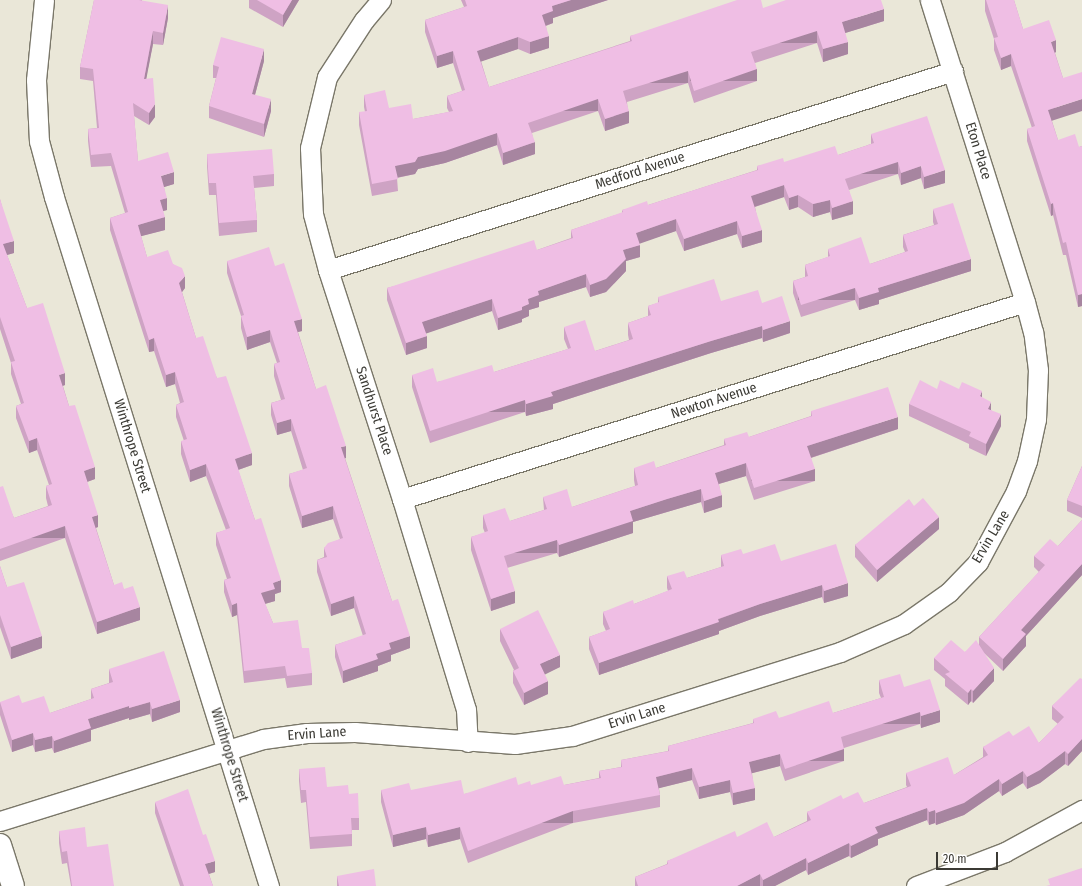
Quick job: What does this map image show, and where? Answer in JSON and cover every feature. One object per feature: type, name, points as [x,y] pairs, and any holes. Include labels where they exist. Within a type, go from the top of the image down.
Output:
[{"type":"street","name":"Winthrope Street","points":[[44,0],[36,80],[39,142],[54,197],[269,886]]},
{"type":"street","name":"Sandhurst Place","points":[[382,0],[364,20],[327,77],[310,148],[313,214],[328,270],[402,499],[466,709],[468,742]]},
{"type":"street","name":"Eton Place","points":[[930,0],[1025,302]]},
{"type":"street","name":"Medford Avenue","points":[[328,270],[953,71]]},
{"type":"street","name":"Ervin Lane","points":[[0,821],[226,748],[263,739],[292,735],[355,732],[468,742],[515,744],[579,734],[840,652],[904,624],[949,592],[978,562],[1013,498],[1027,460],[1036,419],[1038,370],[1033,332],[1025,302]]},
{"type":"street","name":"Newton Avenue","points":[[402,499],[1025,302]]},
{"type":"street","points":[[916,886],[1005,852],[1082,810]]},
{"type":"street","points":[[0,845],[13,886]]},
{"type":"building","points":[[94,0],[139,0],[168,5],[163,33],[153,31],[144,79],[153,78],[155,104],[149,113],[133,103],[138,161],[168,152],[174,172],[161,176],[167,198],[160,200],[165,217],[138,225],[147,257],[168,250],[173,264],[182,268],[185,276],[179,283],[196,338],[203,336],[217,378],[226,376],[252,453],[235,459],[255,520],[261,518],[281,580],[273,583],[275,589],[261,593],[273,623],[298,620],[302,648],[309,648],[312,673],[287,676],[285,666],[244,671],[237,603],[232,605],[224,580],[231,578],[216,533],[230,528],[206,464],[190,470],[181,441],[187,439],[176,405],[184,402],[175,372],[166,375],[154,338],[149,340],[110,218],[128,212],[111,153],[91,155],[88,129],[99,128],[93,69],[80,67]]},
{"type":"building","points":[[257,0],[292,0],[283,15]]},
{"type":"building","points":[[465,0],[571,0],[552,6],[553,11],[542,15],[549,36],[530,42],[518,37],[477,51],[489,87],[632,41],[630,36],[737,0],[761,0],[763,8],[786,0],[881,0],[884,9],[842,22],[848,42],[823,49],[817,31],[751,52],[757,69],[694,91],[688,71],[623,91],[629,111],[605,119],[598,99],[528,123],[535,142],[503,153],[497,133],[445,151],[418,157],[415,162],[395,166],[398,179],[372,184],[359,112],[367,111],[364,95],[385,90],[389,108],[411,104],[413,119],[453,111],[447,96],[465,90],[453,51],[437,56],[425,20],[467,6]]},
{"type":"building","points":[[986,0],[1014,0],[1023,29],[1049,20],[1056,40],[1051,42],[1063,78],[1082,72],[1082,99],[1048,110],[1058,140],[1075,134],[1079,147],[1082,146],[1082,294],[1078,295],[1066,242],[1063,243],[1053,203],[1051,204],[1027,129],[1035,126],[1011,54],[1001,58],[994,38],[998,37]]},
{"type":"building","points":[[221,37],[264,49],[252,94],[271,99],[264,124],[209,106],[219,67],[213,65]]},
{"type":"building","points":[[927,116],[945,170],[924,177],[921,166],[901,173],[898,162],[845,179],[853,201],[832,208],[830,200],[813,204],[798,195],[789,198],[784,185],[751,196],[762,230],[742,236],[737,221],[684,239],[676,219],[636,233],[640,245],[623,250],[626,259],[606,279],[590,285],[586,274],[538,291],[539,295],[528,299],[529,304],[522,307],[522,310],[498,318],[492,299],[422,322],[427,336],[406,343],[387,288],[534,240],[537,250],[573,238],[571,230],[623,212],[622,210],[647,201],[648,205],[758,170],[757,166],[783,158],[784,162],[835,146],[838,155],[874,143],[871,134]]},
{"type":"building","points":[[272,149],[274,174],[253,176],[257,220],[219,223],[216,183],[209,183],[207,154]]},
{"type":"building","points":[[0,199],[14,241],[3,244],[27,308],[43,303],[65,373],[59,375],[69,406],[75,405],[95,467],[84,471],[98,515],[92,517],[114,585],[122,582],[124,589],[133,586],[140,607],[97,622],[65,526],[0,549],[0,487],[3,486],[14,518],[52,505],[46,486],[52,484],[37,438],[29,441],[16,406],[24,403],[11,362],[15,361],[0,317]]},
{"type":"building","points":[[953,203],[971,259],[878,288],[879,292],[859,298],[855,288],[801,305],[793,281],[808,276],[805,265],[830,256],[828,249],[861,237],[870,264],[908,251],[903,235],[938,224],[933,209]]},
{"type":"building","points":[[269,247],[275,266],[284,263],[302,319],[294,321],[316,389],[326,385],[346,446],[341,447],[392,601],[398,599],[410,636],[389,643],[391,649],[376,654],[378,659],[343,671],[335,645],[366,634],[354,596],[331,604],[317,560],[327,557],[324,548],[328,543],[343,538],[333,506],[302,516],[289,474],[307,468],[291,419],[277,423],[271,403],[285,399],[274,364],[280,362],[270,330],[247,337],[241,316],[244,315],[227,261]]},
{"type":"building","points":[[714,279],[721,301],[758,290],[762,303],[782,296],[790,321],[763,330],[762,326],[711,341],[551,392],[553,396],[526,404],[525,400],[430,431],[412,375],[433,368],[437,382],[492,365],[494,372],[571,348],[564,327],[585,320],[595,351],[633,339],[628,323],[651,315],[648,306],[659,302],[658,297]]},
{"type":"building","points":[[920,380],[937,389],[940,380],[959,389],[962,382],[982,391],[980,396],[991,402],[988,409],[1001,414],[986,444],[969,436],[971,432],[909,404]]},
{"type":"building","points":[[888,387],[898,417],[807,446],[815,469],[754,488],[746,463],[715,473],[722,495],[704,501],[701,489],[630,511],[633,521],[559,545],[557,540],[504,556],[515,591],[491,599],[471,537],[488,531],[483,515],[505,508],[510,521],[547,509],[543,497],[567,489],[572,507],[638,485],[634,468],[654,461],[656,468],[726,445],[724,439],[747,432],[749,437],[812,416],[811,411]]},
{"type":"building","points":[[1082,466],[1082,506],[1067,500]]},
{"type":"building","points":[[923,498],[939,517],[877,570],[855,545],[909,499],[914,506]]},
{"type":"building","points":[[1082,520],[1082,564],[1021,630],[1026,634],[1003,659],[979,637],[1045,565],[1034,556],[1050,539],[1058,546]]},
{"type":"building","points":[[775,544],[781,561],[836,544],[848,583],[824,591],[822,585],[760,604],[718,619],[719,622],[599,663],[589,637],[610,629],[603,612],[633,600],[634,604],[672,589],[667,576],[684,571],[687,578],[724,566],[721,555],[741,549],[743,554]]},
{"type":"building","points":[[0,566],[7,587],[24,582],[42,636],[11,647],[0,615]]},
{"type":"building","points":[[538,610],[560,655],[540,664],[548,681],[524,693],[513,671],[519,668],[500,629]]},
{"type":"building","points":[[951,640],[965,652],[976,640],[994,668],[973,691],[971,689],[968,693],[945,674],[950,672],[934,658]]},
{"type":"building","points":[[164,651],[180,700],[152,709],[150,702],[129,708],[129,706],[88,719],[91,728],[54,741],[52,736],[35,740],[33,733],[12,740],[0,702],[19,695],[22,703],[44,696],[50,713],[94,698],[91,689],[113,682],[109,669]]},
{"type":"building","points":[[900,674],[904,687],[930,679],[940,710],[921,716],[920,712],[841,737],[844,749],[785,769],[780,754],[749,762],[755,788],[733,793],[730,780],[699,787],[692,768],[656,777],[660,795],[573,811],[468,851],[460,827],[428,835],[426,827],[393,835],[381,790],[409,783],[411,790],[461,780],[464,794],[516,777],[518,785],[530,781],[531,785],[561,776],[564,785],[601,778],[599,771],[622,767],[621,760],[669,751],[668,746],[754,723],[753,719],[776,711],[779,718],[829,701],[833,713],[884,697],[879,680]]},
{"type":"building","points":[[1080,678],[1082,679],[1082,739],[1068,754],[1065,751],[1040,770],[1027,777],[1023,771],[1002,784],[999,779],[964,803],[936,813],[935,810],[929,812],[927,808],[875,827],[878,833],[851,846],[849,843],[808,863],[806,858],[763,880],[760,874],[737,886],[638,886],[635,877],[668,864],[667,861],[735,831],[737,837],[767,822],[774,837],[811,820],[807,812],[841,795],[843,799],[858,792],[864,803],[911,786],[906,773],[948,757],[954,775],[988,755],[983,747],[1009,731],[1013,736],[1029,726],[1039,743],[1064,717],[1052,706]]},
{"type":"building","points":[[325,767],[327,787],[348,785],[349,794],[358,793],[359,818],[351,818],[352,834],[310,837],[306,790],[301,790],[299,769]]},
{"type":"building","points":[[188,789],[203,835],[206,834],[215,861],[205,864],[213,886],[184,886],[155,802]]},
{"type":"building","points":[[85,827],[87,847],[108,844],[114,886],[72,886],[67,851],[62,852],[59,831]]},
{"type":"building","points":[[1082,868],[1082,886],[1046,886],[1050,885],[1048,879]]},
{"type":"building","points":[[374,869],[376,886],[339,886],[337,876]]}]
